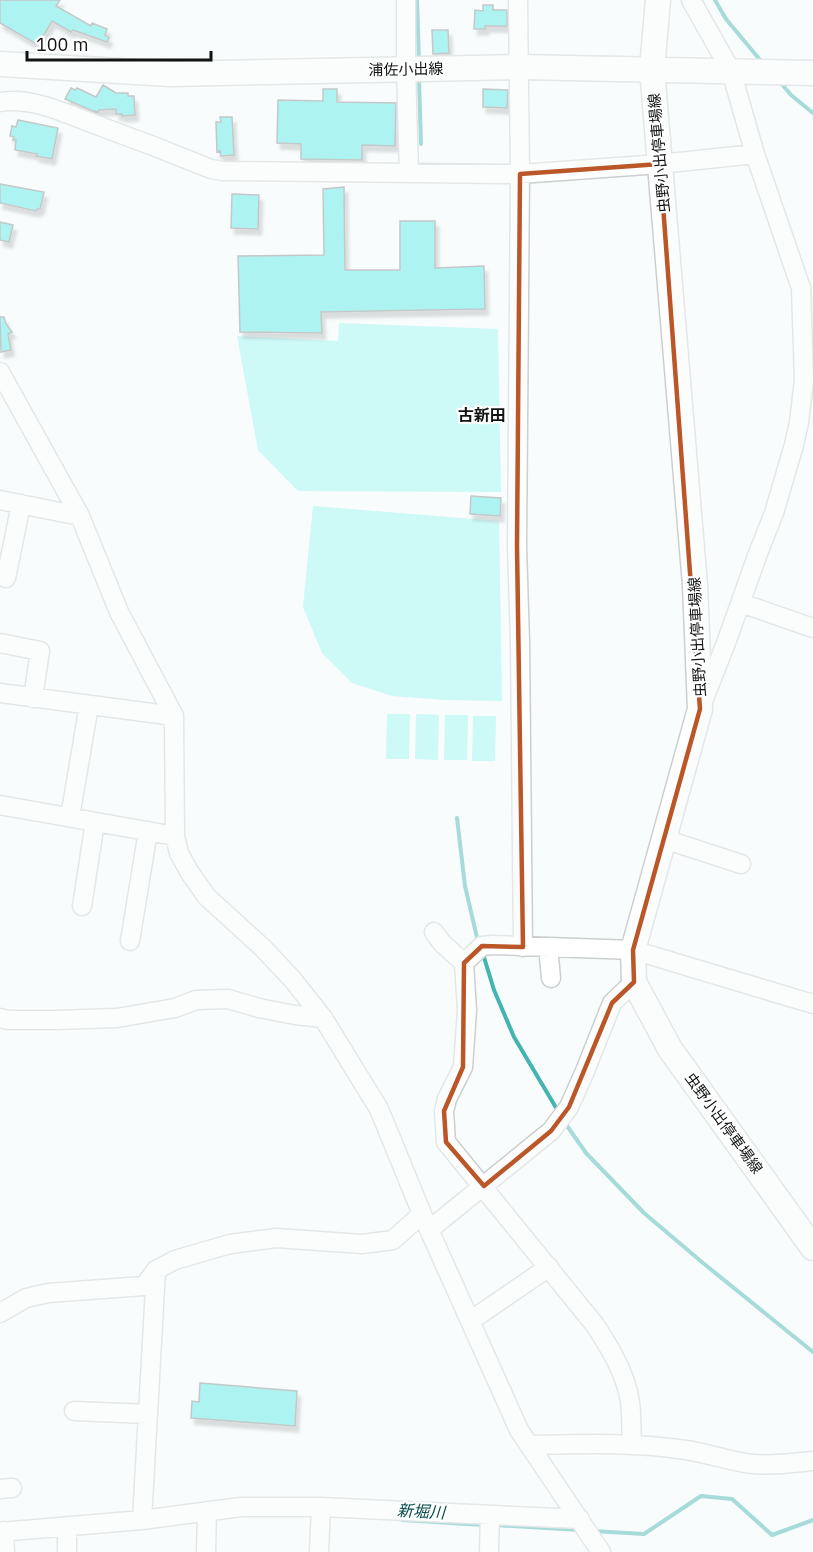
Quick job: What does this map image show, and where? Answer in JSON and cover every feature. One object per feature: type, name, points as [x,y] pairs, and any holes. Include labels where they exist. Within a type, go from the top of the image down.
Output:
[{"type":"main road","name":"虫野小出停車場線","points":[[658,0],[652,69],[695,585],[700,709],[633,950],[634,982],[670,1049],[813,1248]]},
{"type":"main road","name":"浦佐小出線","points":[[0,64],[170,74],[519,67],[813,73]]},
{"type":"street","points":[[406,0],[414,68],[409,173]]},
{"type":"street","points":[[518,0],[520,174],[517,546],[523,946]]},
{"type":"street","points":[[691,0],[731,71],[755,154],[801,288],[804,380],[800,422],[774,513],[700,709]]},
{"type":"street","points":[[0,102],[10,100],[46,106],[211,169],[223,171],[520,174],[660,164],[755,154]]},
{"type":"street","points":[[0,372],[80,516],[119,612],[174,716],[175,837],[179,853],[207,897],[263,948],[293,980],[322,1018],[379,1109],[425,1222],[519,1430],[601,1552]]},
{"type":"street","points":[[0,500],[80,516]]},
{"type":"street","points":[[6,578],[21,504]]},
{"type":"street","points":[[741,603],[813,628]]},
{"type":"street","points":[[0,643],[40,651],[33,698]]},
{"type":"street","points":[[0,693],[174,716]]},
{"type":"street","points":[[70,817],[89,705]]},
{"type":"street","points":[[0,805],[175,837]]},
{"type":"street","points":[[82,906],[96,822]]},
{"type":"street","points":[[130,941],[148,831]]},
{"type":"street","points":[[664,839],[741,864]]},
{"type":"street","points":[[434,932],[442,943],[474,954],[493,945],[633,950],[813,1004]]},
{"type":"street","points":[[548,947],[551,978]]},
{"type":"street","points":[[474,954],[463,1067],[444,1111],[446,1142],[549,1267],[609,1346],[624,1378],[630,1402],[632,1445]]},
{"type":"street","points":[[0,1312],[26,1298],[48,1293],[144,1286],[156,1270],[175,1260],[230,1244],[276,1238],[362,1244],[393,1239],[484,1186],[551,1131],[585,1071],[612,1004],[634,982]]},
{"type":"street","points":[[0,1018],[56,1020],[117,1018],[175,1008],[196,1000],[228,999],[259,1008],[322,1018]]},
{"type":"street","points":[[470,1322],[549,1267]]},
{"type":"street","points":[[142,1520],[156,1270]]},
{"type":"street","points":[[74,1411],[148,1414]]},
{"type":"street","points":[[529,1445],[607,1443],[632,1445],[685,1450],[751,1464],[813,1461]]},
{"type":"street","points":[[5,1552],[2,1532],[142,1520],[241,1507],[321,1507],[580,1519]]},
{"type":"street","points":[[319,1552],[321,1507]]},
{"type":"street","points":[[206,1552],[207,1512]]},
{"type":"street","points":[[489,1552],[490,1515]]},
{"type":"street","points":[[67,1526],[67,1552]]},
{"type":"highlighted area","points":[[660,164],[700,709],[633,950],[634,982],[612,1003],[569,1107],[551,1131],[484,1186],[446,1142],[444,1111],[463,1067],[464,963],[482,946],[523,947],[517,546],[520,174]]},
{"type":"shaded area","points":[[339,323],[498,329],[501,492],[298,491],[258,450],[237,336],[338,341]]},
{"type":"shaded area","points":[[313,506],[499,521],[502,701],[392,696],[352,683],[322,653],[303,607]]},
{"type":"shaded area","points":[[387,714],[410,714],[409,759],[386,759]]},
{"type":"shaded area","points":[[416,714],[439,715],[438,760],[415,759]]},
{"type":"shaded area","points":[[445,715],[468,715],[467,760],[444,760]]},
{"type":"shaded area","points":[[473,716],[496,716],[495,761],[472,761]]},
{"type":"building","points":[[0,0],[60,0],[56,6],[91,26],[92,23],[107,29],[105,35],[109,38],[107,42],[73,30],[71,32],[52,21],[38,45],[0,23]]},
{"type":"building","points":[[483,5],[493,5],[493,10],[507,10],[507,26],[485,26],[485,29],[474,29],[475,10],[483,11]]},
{"type":"building","points":[[432,30],[448,30],[449,53],[433,54]]},
{"type":"building","points":[[103,85],[116,93],[128,93],[128,96],[134,96],[135,115],[122,116],[122,114],[116,114],[116,109],[95,112],[65,99],[71,88],[75,90],[77,88],[96,97]]},
{"type":"building","points":[[323,89],[337,89],[337,102],[396,103],[395,146],[362,145],[362,160],[301,159],[301,144],[277,143],[278,100],[323,101]]},
{"type":"building","points":[[483,89],[508,90],[507,108],[483,107]]},
{"type":"building","points":[[220,117],[232,117],[234,155],[221,156],[220,151],[217,152],[216,122],[221,122]]},
{"type":"building","points":[[18,120],[58,128],[52,159],[15,150],[16,140],[10,136],[12,126],[16,127]]},
{"type":"building","points":[[0,184],[44,192],[40,209],[36,211],[0,203]]},
{"type":"building","points":[[344,187],[345,270],[400,270],[400,221],[435,221],[435,268],[484,266],[485,309],[321,312],[322,333],[240,332],[238,256],[324,255],[323,189]]},
{"type":"building","points":[[232,194],[259,195],[258,229],[231,228]]},
{"type":"building","points":[[0,222],[13,225],[9,242],[0,240]]},
{"type":"building","points":[[0,317],[4,317],[12,332],[8,334],[11,350],[1,352]]},
{"type":"building","points":[[471,496],[501,498],[500,516],[470,514]]},
{"type":"building","points":[[200,1383],[297,1391],[295,1426],[191,1418],[192,1401],[199,1402]]},
{"type":"waterway","points":[[417,0],[419,62]]},
{"type":"waterway","points":[[715,0],[726,19],[761,61]]},
{"type":"waterway","points":[[419,79],[421,144]]},
{"type":"waterway","points":[[780,82],[791,95],[813,113]]},
{"type":"waterway","points":[[457,818],[465,886],[478,942]]},
{"type":"waterway","points":[[483,954],[494,990],[514,1037],[558,1111]]},
{"type":"waterway","points":[[565,1123],[586,1153],[644,1213],[813,1352]]},
{"type":"waterway","name":"新堀川","points":[[593,1531],[644,1534],[701,1496],[732,1499],[772,1535],[813,1520]]},
{"type":"waterway","name":"新堀川","points":[[402,1520],[484,1525]]},
{"type":"waterway","name":"新堀川","points":[[495,1525],[580,1530]]},
{"type":"district","name":"古新田","points":[[482,415]]}]
